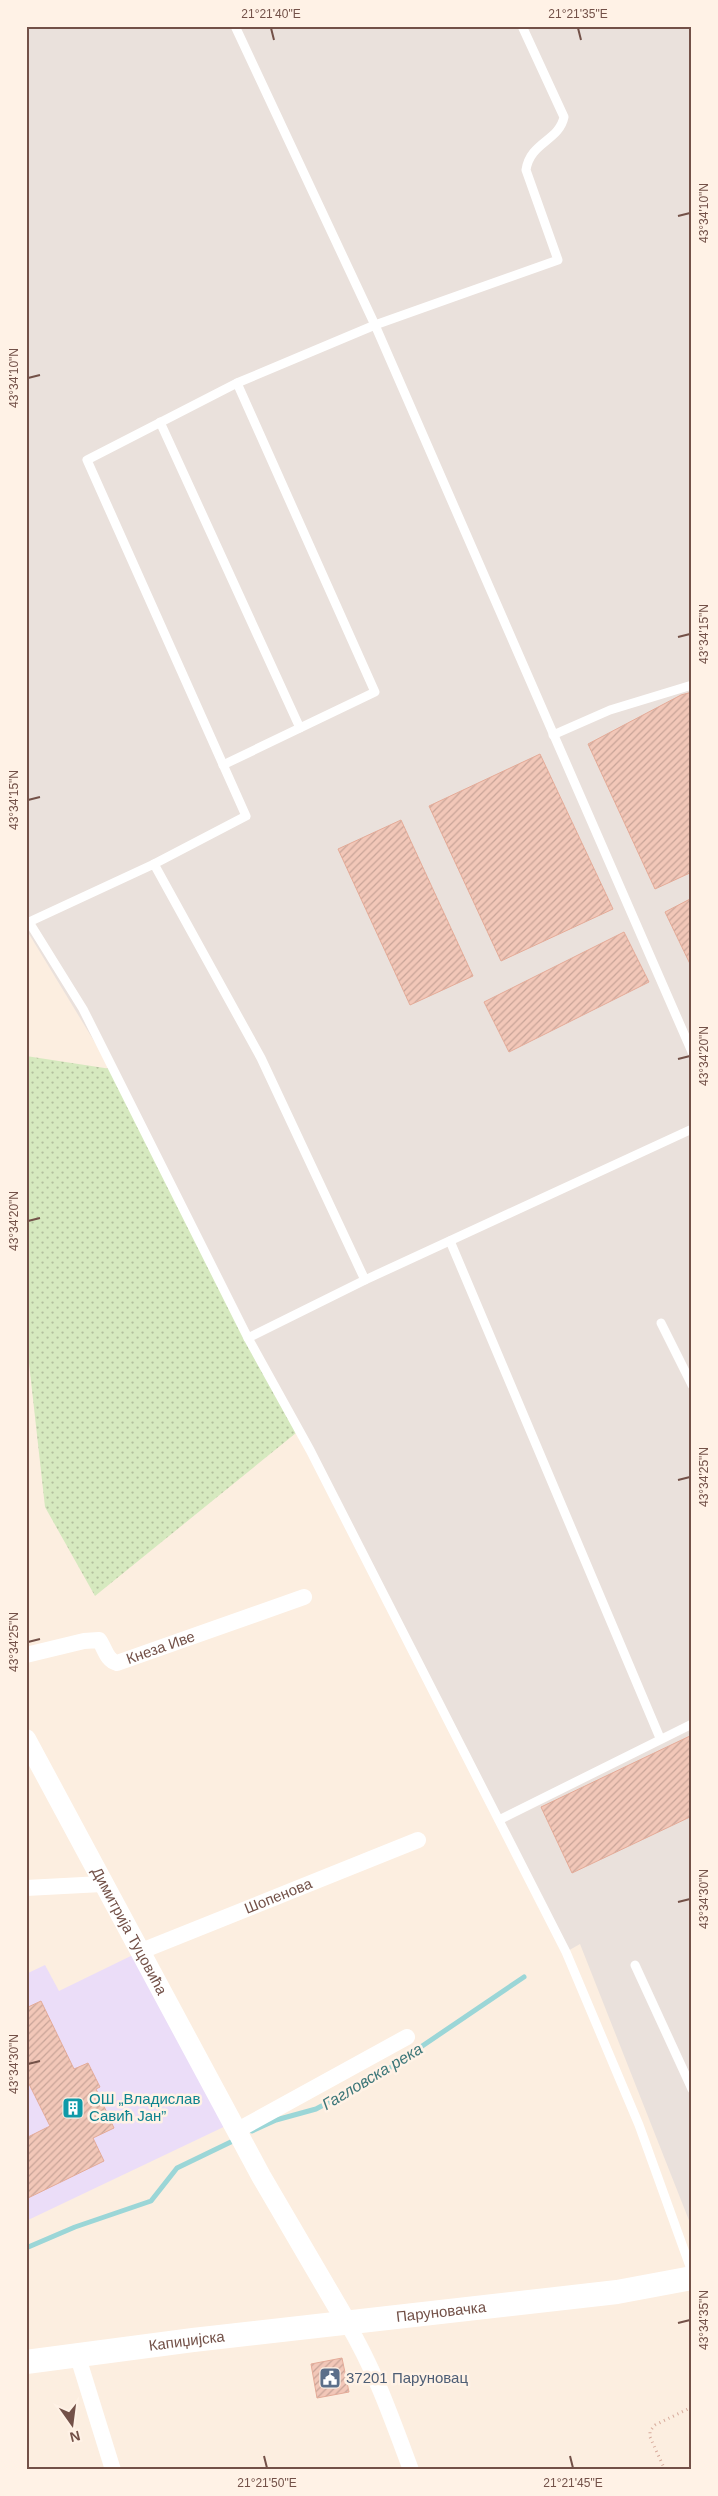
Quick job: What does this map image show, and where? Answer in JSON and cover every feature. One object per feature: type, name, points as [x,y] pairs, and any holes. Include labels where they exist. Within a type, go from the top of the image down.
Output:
[{"type":"main road","name":"Паруновачка","points":[[347,2323],[617,2292],[692,2278]]},
{"type":"main road","name":"Капиџијска","points":[[26,2362],[77,2354],[347,2323]]},
{"type":"street","name":"Кнеза Иве","points":[[26,1655],[84,1641],[99,1640],[107,1656],[111,1661],[117,1663],[304,1596]]},
{"type":"street","name":"Димитрија Туцовића","points":[[26,1739],[260,2176],[347,2323]]},
{"type":"street","name":"Шопенова","points":[[139,1952],[418,1840]]},
{"type":"street","points":[[26,1888],[102,1884]]},
{"type":"street","points":[[234,2127],[407,2036]]},
{"type":"street","points":[[347,2323],[373,2368],[386,2398],[411,2470]]},
{"type":"street","points":[[77,2354],[113,2470]]},
{"type":"lane","points":[[235,26],[375,325],[692,1052]]},
{"type":"lane","points":[[522,26],[564,117],[562,125],[558,130],[532,153],[526,170],[558,260],[524,270],[375,325],[237,383],[87,460],[246,816],[154,864],[29,922],[83,1009],[248,1338],[310,1450],[566,1952],[640,2125],[692,2272]]},
{"type":"lane","points":[[223,766],[374,692],[237,383]]},
{"type":"lane","points":[[160,422],[300,728]]},
{"type":"lane","points":[[553,736],[610,710],[692,685]]},
{"type":"lane","points":[[154,864],[261,1058],[365,1280]]},
{"type":"lane","points":[[248,1338],[365,1280],[692,1129]]},
{"type":"lane","points":[[450,1241],[660,1738]]},
{"type":"lane","points":[[661,1323],[692,1385]]},
{"type":"lane","points":[[499,1820],[660,1738],[692,1724]]},
{"type":"lane","points":[[635,1965],[692,2089]]},
{"type":"path","points":[[665,2470],[650,2437],[650,2431],[655,2425],[692,2407]]},
{"type":"shaded area","points":[[26,26],[692,26],[692,2228],[580,1944],[566,1952],[111,1069],[26,929]]},
{"type":"shaded area","points":[[139,1952],[232,2123],[26,2221],[26,1974],[45,1965],[59,1991]]},
{"type":"green space","points":[[26,1056],[111,1069],[296,1433],[95,1596],[45,1507],[26,1336]]},
{"type":"building","points":[[692,692],[692,872],[655,889],[588,744],[681,695]]},
{"type":"building","points":[[540,754],[613,909],[501,961],[429,806]]},
{"type":"building","points":[[401,820],[473,976],[410,1005],[338,849]]},
{"type":"building","points":[[692,898],[692,968],[665,912]]},
{"type":"building","points":[[624,932],[649,982],[509,1052],[484,1002]]},
{"type":"building","points":[[692,1735],[692,1816],[572,1873],[541,1807]]},
{"type":"building","name":"ОШ „Владислав Савић Јан”","points":[[41,2001],[74,2069],[88,2063],[100,2087],[96,2089],[114,2128],[93,2138],[104,2161],[26,2199],[26,2138],[50,2126],[26,2078],[26,2008]]},
{"type":"building","name":"37201 Паруновац","points":[[342,2358],[349,2392],[317,2398],[311,2364]]},
{"type":"waterway","name":"Гагловска река","points":[[252,2131],[276,2120],[316,2109],[378,2076],[524,1977]]},
{"type":"waterway","name":"Гагловска река","points":[[26,2248],[75,2227],[151,2201],[177,2168],[237,2139]]},
{"type":"place","name":"ОШ „Владислав Савић Јан”","points":[[73,2108]]},
{"type":"place","name":"37201 Паруновац","points":[[330,2378]]}]
